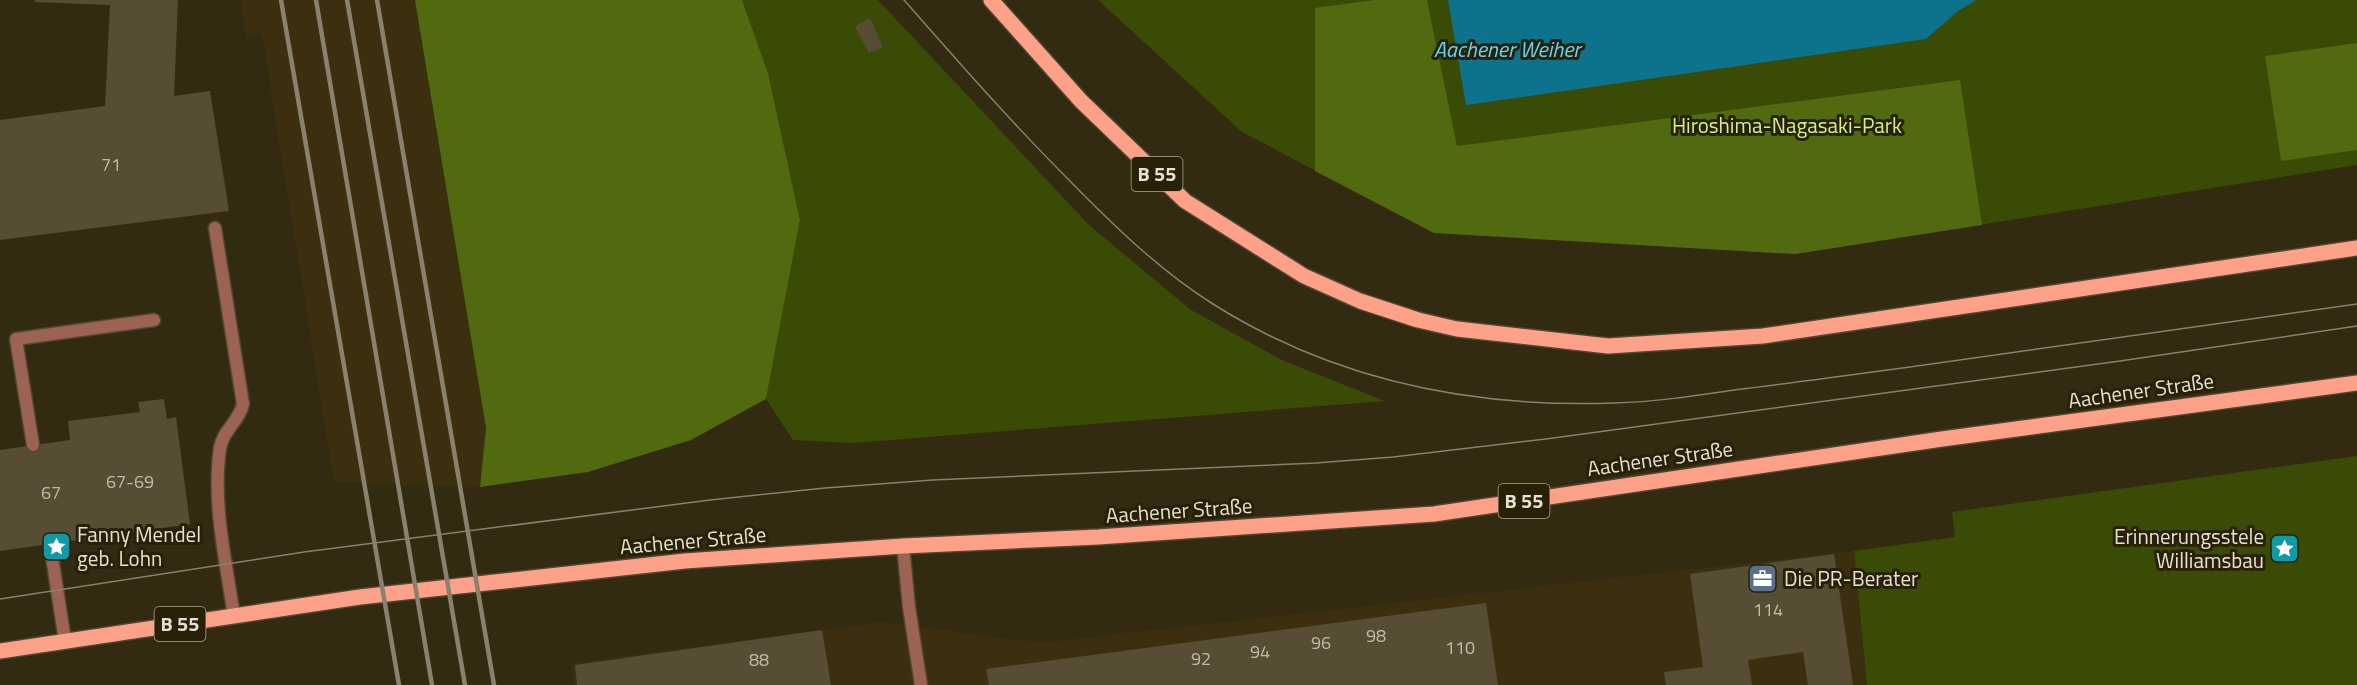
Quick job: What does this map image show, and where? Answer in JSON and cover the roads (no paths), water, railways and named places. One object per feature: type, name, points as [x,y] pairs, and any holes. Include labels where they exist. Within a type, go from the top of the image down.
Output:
[{"type":"main road","name":"B 55","points":[[991,0],[1081,101],[1185,201],[1304,276],[1360,301],[1418,320],[1457,329],[1608,346],[1763,336],[2357,248]]},
{"type":"main road","name":"Aachener Straße","points":[[0,651],[360,597],[496,580],[685,561],[903,546],[1098,537],[1434,514],[1930,441],[2357,383]]},
{"type":"street","points":[[215,228],[243,404],[240,416],[224,434],[220,449],[219,506],[234,616]]},
{"type":"street","points":[[33,445],[16,339],[154,320]]},
{"type":"street","points":[[50,544],[65,641]]},
{"type":"street","points":[[903,546],[909,607],[921,685]]},
{"type":"water","name":"Aachener Weiher","points":[[1448,0],[1976,0],[1958,11],[1926,39],[1466,105]]},
{"type":"tram line","points":[[904,0],[984,90],[1084,195],[1155,261],[1193,291],[1259,331],[1307,353],[1406,384],[1456,394],[1508,400],[1561,403],[1644,401],[1822,379],[2357,304]]},
{"type":"tram line","points":[[0,599],[304,552],[710,500],[825,488],[933,480],[1316,463],[1393,457],[1546,439],[2120,361],[2357,326]]},
{"type":"railway","points":[[281,0],[399,685]]},
{"type":"railway","points":[[316,0],[432,685]]},
{"type":"railway","points":[[347,0],[465,685]]},
{"type":"railway","points":[[377,0],[494,685]]},
{"type":"place","name":"Fanny Mendel geb. Lohn","points":[[56,547]]},
{"type":"place","name":"Erinnerungsstele Williamsbau","points":[[2285,549]]},
{"type":"place","name":"Die PR-Berater","points":[[1763,579]]},
{"type":"park label","name":"Hiroshima-Nagasaki-Park","points":[[1787,126]]}]
